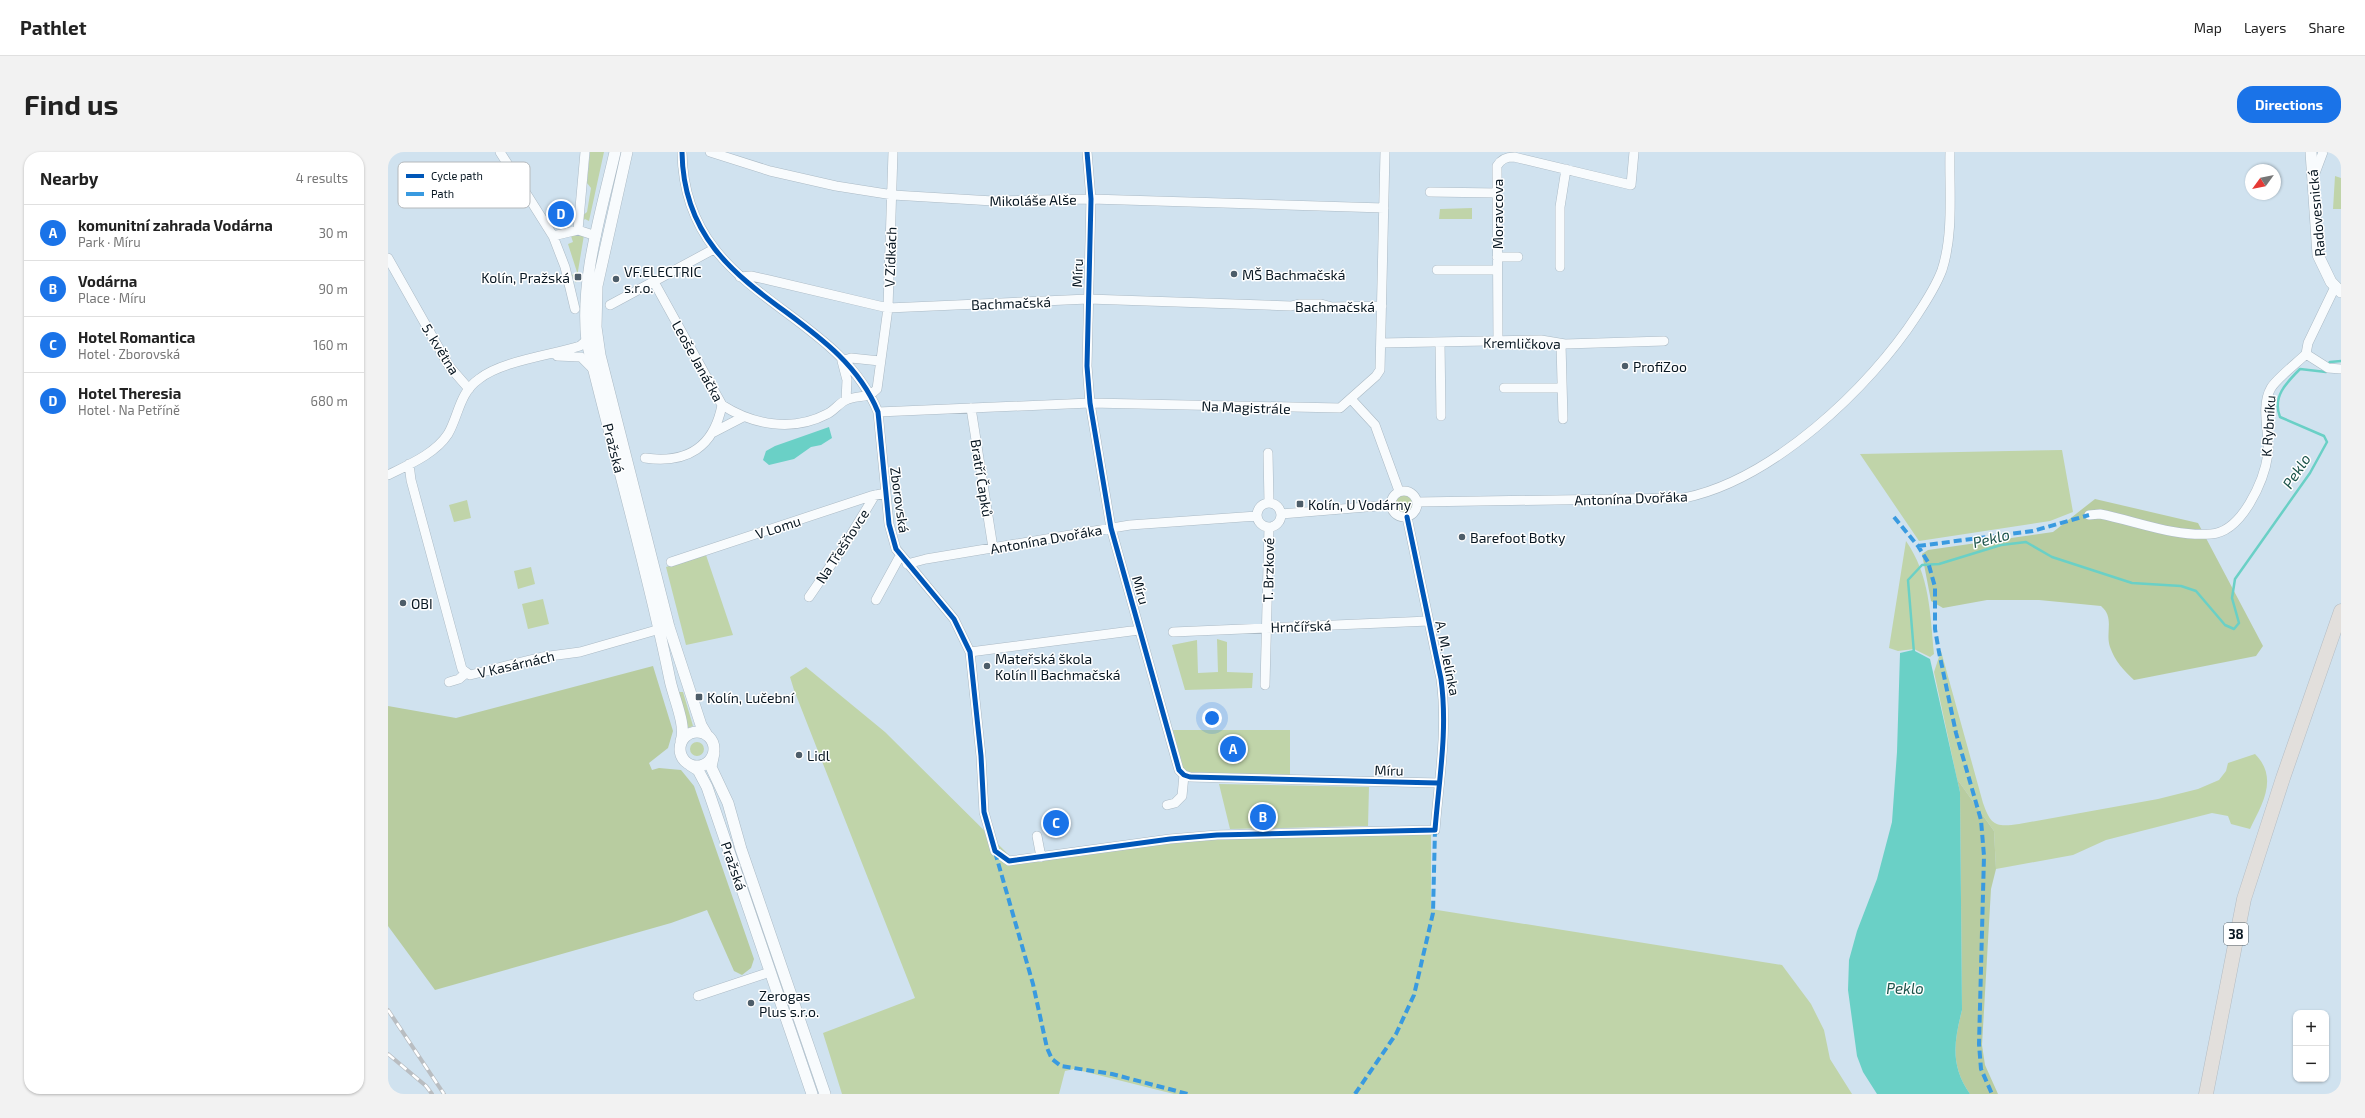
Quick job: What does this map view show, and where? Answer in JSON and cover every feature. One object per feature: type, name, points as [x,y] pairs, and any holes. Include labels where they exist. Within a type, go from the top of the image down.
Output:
[{"type":"main road","name":"38","points":[[2206,1094],[2244,899],[2283,778],[2339,617]]},
{"type":"street","points":[[500,152],[506,162]]},
{"type":"street","points":[[578,230],[585,152]]},
{"type":"street","name":"Pražská","points":[[615,152],[596,236],[586,294],[587,342],[660,629],[672,691],[684,730],[682,741]]},
{"type":"street","name":"Pražská","points":[[627,152],[597,286],[596,327],[600,355],[669,627],[701,725],[707,734]]},
{"type":"street","name":"Zborovská","points":[[682,152],[684,174],[690,203],[714,249],[740,277],[822,341],[842,361],[871,396],[878,412],[889,524],[900,556],[954,619],[970,652],[981,756],[984,812],[995,851],[1009,862],[1170,839],[1217,834],[1435,830]]},
{"type":"street","name":"Mikoláše Alše","points":[[710,152],[770,171],[893,195],[993,202],[1091,199],[1384,208]]},
{"type":"street","name":"V Zídkách","points":[[871,396],[877,390],[888,308],[893,195],[893,152]]},
{"type":"street","name":"Míru","points":[[1087,152],[1091,199],[1087,366],[1090,403],[1111,528],[1179,770],[1184,775],[1438,783]]},
{"type":"street","name":"Na Magistrále","points":[[878,412],[1090,403],[1336,409],[1351,399],[1378,373],[1381,365],[1386,152]]},
{"type":"street","name":"Moravcova","points":[[1498,342],[1497,166],[1503,159],[1508,157],[1566,169],[1631,186],[1634,152]]},
{"type":"street","name":"Antonína Dvořáka","points":[[1417,502],[1684,498],[1701,494],[1733,481],[1797,440],[1812,430],[1845,400],[1888,354],[1932,293],[1942,270],[1947,246],[1950,152]]},
{"type":"street","name":"Radovesnická","points":[[2311,152],[2314,176],[2318,255],[2326,274],[2338,289]]},
{"type":"street","points":[[2314,176],[2323,152]]},
{"type":"street","points":[[1560,267],[1560,207],[1566,169]]},
{"type":"street","points":[[1430,192],[1497,193]]},
{"type":"street","points":[[530,199],[554,236],[565,267],[575,309]]},
{"type":"street","points":[[554,236],[578,230],[596,236]]},
{"type":"street","points":[[610,304],[714,249]]},
{"type":"street","points":[[1497,257],[1518,257]]},
{"type":"street","name":"5. května","points":[[388,258],[449,366],[469,389],[480,378],[494,369],[580,346],[587,342]]},
{"type":"street","points":[[1437,270],[1497,270]]},
{"type":"street","name":"Bachmačská","points":[[740,277],[751,276],[888,308],[1088,299],[1291,306],[1321,304],[1332,307],[1382,306]]},
{"type":"street","name":"Leoše Janáčka","points":[[654,282],[722,405],[743,417],[775,424],[799,423],[827,414],[846,400],[871,396]]},
{"type":"street","name":"K Rybníku","points":[[2089,515],[2100,514],[2186,533],[2212,534],[2228,528],[2240,518],[2254,498],[2268,455],[2267,406],[2271,388],[2306,354],[2308,343],[2338,289]]},
{"type":"street","points":[[596,327],[587,342],[600,355]]},
{"type":"street","name":"Kremličkova","points":[[1381,343],[1541,340],[1561,344],[1664,341]]},
{"type":"street","points":[[1440,342],[1441,416]]},
{"type":"street","points":[[1561,344],[1563,418]]},
{"type":"street","points":[[2306,354],[2326,367],[2341,370]]},
{"type":"street","name":"5. května","points":[[540,357],[577,356],[586,360],[594,369]]},
{"type":"street","points":[[846,400],[847,380],[842,361],[851,358],[880,361]]},
{"type":"street","points":[[1504,388],[1562,388]]},
{"type":"street","points":[[388,475],[427,454],[443,440],[453,423],[460,400],[469,389]]},
{"type":"street","points":[[1351,399],[1375,425],[1399,491]]},
{"type":"street","points":[[645,458],[662,460],[692,453],[705,444],[714,432],[722,405]]},
{"type":"street","name":"Bratří Čapků","points":[[970,408],[993,548]]},
{"type":"street","points":[[714,432],[743,417]]},
{"type":"street","points":[[1268,453],[1269,503]]},
{"type":"street","name":"V Kasárnách","points":[[409,464],[411,480],[462,668],[466,673],[470,675],[534,658],[580,652],[660,629]]},
{"type":"street","points":[[1399,491],[1410,492],[1417,502],[1415,511],[1407,517],[1397,515],[1390,505],[1392,497],[1399,491]]},
{"type":"street","name":"V Lomu","points":[[671,562],[875,495],[886,494]]},
{"type":"street","name":"Na Třešňovce","points":[[809,597],[844,546],[875,495]]},
{"type":"street","points":[[1269,503],[1275,505],[1281,514],[1277,523],[1269,527],[1260,522],[1257,516],[1260,507],[1269,503]]},
{"type":"street","points":[[1281,514],[1390,505]]},
{"type":"street","name":"Antonína Dvořáka","points":[[907,564],[1111,528],[1257,516]]},
{"type":"street","name":"A. M. Jelínka","points":[[1407,517],[1429,620],[1444,702],[1444,740],[1438,783],[1435,830]]},
{"type":"street","name":"T. Brzkové","points":[[1265,685],[1269,527]]},
{"type":"street","points":[[876,600],[900,556]]},
{"type":"street","name":"Hrnčířská","points":[[1173,632],[1429,620]]},
{"type":"street","points":[[970,652],[1139,630]]},
{"type":"street","points":[[449,682],[459,679],[466,673]]},
{"type":"street","points":[[714,753],[710,761],[703,765],[690,764],[681,755],[682,741],[692,732],[698,731],[707,734],[713,742],[714,753],[711,767],[728,803],[741,849],[825,1094]]},
{"type":"street","name":"Pražská","points":[[690,764],[698,770],[707,787],[812,1094]]},
{"type":"street","points":[[1167,805],[1175,803],[1182,796],[1184,775]]},
{"type":"street","points":[[1038,836],[1041,857]]},
{"type":"street","points":[[698,996],[770,972]]},
{"type":"shaded area","points":[[590,152],[604,152],[589,221],[585,219],[581,223],[582,216],[587,212],[591,188],[587,183]]},
{"type":"shaded area","points":[[2335,176],[2341,178],[2341,209],[2333,209]]},
{"type":"shaded area","points":[[1472,208],[1472,219],[1439,219],[1440,209]]},
{"type":"shaded area","points":[[579,234],[584,235],[576,283],[572,275],[577,272],[568,244],[573,242],[571,236]]},
{"type":"shaded area","points":[[2062,450],[2073,512],[2050,521],[1919,541],[1860,454]]},
{"type":"shaded area","points":[[1404,495],[1410,498],[1413,504],[1410,510],[1404,513],[1398,510],[1395,504],[1398,498]]},
{"type":"shaded area","points":[[2095,499],[2198,523],[2263,646],[2256,656],[2134,680],[2126,673],[2114,657],[2109,641],[2108,615],[2101,606],[2039,600],[1987,600],[1943,608],[1931,601],[1922,554],[1928,550],[2053,532]]},
{"type":"shaded area","points":[[467,500],[471,518],[454,522],[449,505]]},
{"type":"shaded area","points":[[1906,541],[1920,568],[1928,595],[1934,654],[1930,657],[1914,649],[1898,651],[1889,648]]},
{"type":"shaded area","points":[[706,555],[733,635],[686,645],[666,567]]},
{"type":"shaded area","points":[[531,567],[535,584],[518,589],[514,571]]},
{"type":"shaded area","points":[[543,599],[549,624],[528,629],[522,604]]},
{"type":"shaded area","points":[[1217,639],[1227,642],[1227,672],[1253,673],[1252,688],[1185,690],[1172,645],[1197,640],[1198,673],[1218,672]]},
{"type":"shaded area","points":[[1941,651],[1983,803],[1992,821],[1995,823],[2000,825],[2019,824],[2158,799],[2198,789],[2219,780],[2226,771],[2228,763],[2255,754],[2262,763],[2266,772],[2267,782],[2263,801],[2250,829],[2231,824],[2228,816],[2212,813],[2106,840],[2073,855],[1996,869],[1994,831],[1957,779],[1934,672]]},
{"type":"shaded area","points":[[653,666],[673,731],[668,748],[649,763],[652,770],[659,768],[681,770],[694,786],[754,959],[751,968],[742,975],[734,971],[707,910],[671,923],[435,990],[388,926],[388,706],[456,718]]},
{"type":"shaded area","points":[[806,667],[885,732],[1017,863],[1171,841],[1431,834],[1431,909],[1782,965],[1811,1004],[1824,1030],[1830,1059],[1852,1094],[1174,1094],[1074,1069],[1065,1071],[1059,1094],[842,1094],[823,1033],[915,998],[794,690],[790,677]]},
{"type":"shaded area","points":[[679,692],[683,692],[693,726],[688,728]]},
{"type":"shaded area","points":[[1170,730],[1290,730],[1290,776],[1186,773],[1181,768]]},
{"type":"shaded area","points":[[697,742],[702,744],[704,749],[702,754],[697,756],[692,754],[690,749],[692,744]]},
{"type":"shaded area","points":[[1957,779],[1994,831],[1996,869],[1991,889],[1982,1045],[1985,1065],[1998,1094],[1970,1094],[1959,1073],[1957,1063],[1956,1043],[1962,1010],[1960,792]]},
{"type":"shaded area","points":[[1219,784],[1369,787],[1368,826],[1230,829]]},
{"type":"water","points":[[829,427],[832,438],[821,445],[811,447],[794,459],[769,465],[763,460],[766,451],[775,446]]},
{"type":"water","name":"Peklo","points":[[1913,650],[1930,659],[1960,792],[1962,1010],[1957,1033],[1956,1053],[1959,1073],[1970,1094],[1877,1094],[1863,1072],[1857,1056],[1848,990],[1849,960],[1857,931],[1877,879],[1892,822],[1897,752],[1900,653]]},
{"type":"waterway","name":"Peklo","points":[[2327,365],[2330,362],[2341,361]]},
{"type":"waterway","name":"Peklo","points":[[1914,653],[1908,580],[1922,565],[1939,564],[2001,545],[2026,542],[2052,557],[2132,583],[2181,586],[2196,591],[2225,625],[2234,629],[2239,623],[2232,598],[2235,579],[2310,473],[2327,442],[2324,436],[2280,417],[2278,410],[2279,397],[2285,385],[2300,369],[2326,372],[2326,370]]},
{"type":"railway","points":[[388,1010],[444,1094]]},
{"type":"railway","points":[[388,1054],[426,1086],[432,1094]]},
{"type":"marked path","points":[[1918,546],[2033,531],[2089,515]]},
{"type":"marked path","points":[[1894,517],[1918,546],[1928,562],[1935,587],[1935,629],[1939,652],[1956,733],[1981,820],[1984,856],[1979,1044],[1981,1069],[1992,1094]]},
{"type":"marked path","points":[[1355,1094],[1396,1034],[1414,995],[1433,913],[1435,830]]},
{"type":"marked path","points":[[995,852],[1033,984],[1047,1048],[1052,1059],[1061,1066],[1112,1074],[1188,1094]]},
{"type":"cycle path","points":[[682,152],[689,200],[707,239],[733,270],[829,346],[857,376],[878,412],[889,524],[896,549],[954,619],[970,652],[981,756],[984,812],[995,851],[1009,861],[1170,839],[1217,835],[1435,830],[1442,754],[1444,717],[1443,698],[1441,679],[1407,517]]},
{"type":"cycle path","points":[[1087,152],[1091,199],[1087,366],[1090,403],[1111,528],[1179,770],[1184,775],[1190,777],[1438,783]]},
{"type":"place","name":"Hotel Theresia","points":[[561,214]]},
{"type":"place","name":"MŠ Bachmačská","points":[[1234,274]]},
{"type":"place","name":"Kolín, Pražská","points":[[578,277]]},
{"type":"place","name":"VF.ELECTRIC s.r.o.","points":[[616,279]]},
{"type":"place","name":"ProfiZoo","points":[[1625,366]]},
{"type":"place","name":"Kolín, U Vodárny","points":[[1300,504]]},
{"type":"place","name":"Barefoot Botky","points":[[1462,537]]},
{"type":"place","name":"OBI","points":[[403,603]]},
{"type":"place","name":"Mateřská škola Kolín II Bachmačská","points":[[987,666]]},
{"type":"place","name":"Kolín, Lučební","points":[[699,697]]},
{"type":"place","name":"komunitní zahrada Vodárna","points":[[1233,749]]},
{"type":"place","name":"Lidl","points":[[799,755]]},
{"type":"place","name":"Vodárna","points":[[1263,817]]},
{"type":"place","name":"Hotel Romantica","points":[[1056,823]]},
{"type":"place","name":"Zerogas Plus s.r.o.","points":[[751,1003]]}]
